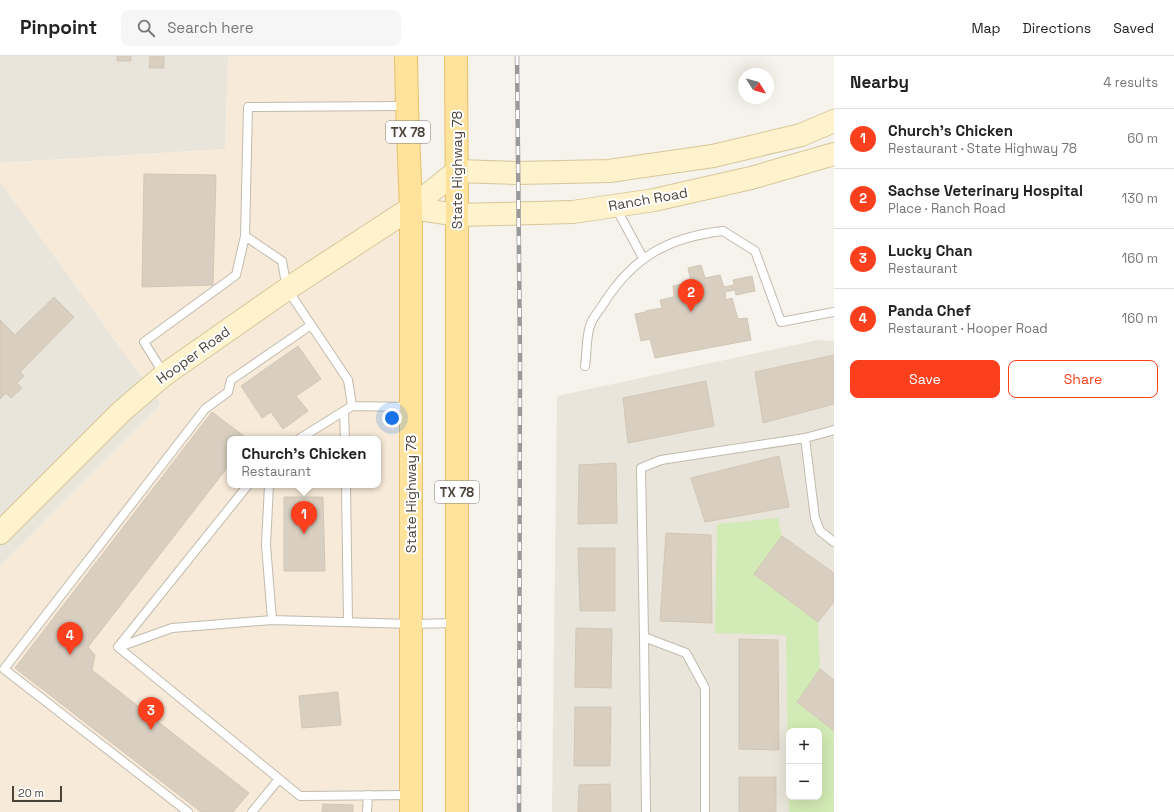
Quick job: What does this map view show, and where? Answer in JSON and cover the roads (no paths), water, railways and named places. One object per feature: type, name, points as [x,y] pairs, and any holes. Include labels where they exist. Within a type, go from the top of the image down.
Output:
[{"type":"main road","name":"State Highway 78","points":[[406,56],[411,208],[411,803]]},
{"type":"main road","name":"State Highway 78","points":[[456,56],[458,623],[457,812]]},
{"type":"main road","points":[[457,171],[518,173],[610,172],[713,156],[801,134],[834,121]]},
{"type":"main road","name":"Ranch Road","points":[[457,215],[573,212],[654,200],[751,178],[834,154]]},
{"type":"main road","name":"Hooper Road","points":[[0,533],[122,411],[164,374],[287,289],[411,208],[457,171]]},
{"type":"main road","points":[[411,208],[457,215]]},
{"type":"lane","points":[[164,374],[144,342],[236,275],[245,236],[248,107],[407,106]]},
{"type":"lane","points":[[615,206],[643,258]]},
{"type":"lane","points":[[585,366],[590,325],[616,285],[643,258],[665,245],[695,236],[723,231],[755,251],[781,322],[834,312]]},
{"type":"lane","points":[[245,236],[282,261],[287,289],[348,380],[352,406]]},
{"type":"lane","points":[[188,812],[4,669],[205,410],[228,392],[231,380],[311,325]]},
{"type":"lane","points":[[304,436],[352,406],[411,407]]},
{"type":"lane","points":[[344,411],[345,436]]},
{"type":"lane","points":[[646,812],[641,468],[661,460],[806,438],[834,430]]},
{"type":"lane","points":[[806,438],[815,518],[820,531],[834,542]]},
{"type":"lane","points":[[118,647],[246,488]]},
{"type":"lane","points":[[269,488],[266,545],[272,620]]},
{"type":"lane","points":[[346,488],[348,621]]},
{"type":"lane","points":[[118,647],[172,628],[272,620],[411,624],[458,623]]},
{"type":"lane","points":[[644,637],[686,653],[705,688],[705,812]]},
{"type":"lane","points":[[118,647],[300,796],[368,796],[411,803]]},
{"type":"lane","points":[[252,812],[279,779]]},
{"type":"lane","points":[[367,812],[368,796]]},
{"type":"railway","points":[[517,56],[520,358],[519,812]]},
{"type":"place","name":"Sachse Veterinary Hospital","points":[[691,312]]},
{"type":"place","name":"Church's Chicken","points":[[304,534]]},
{"type":"place","name":"Panda Chef","points":[[70,655]]},
{"type":"place","name":"Lucky Chan","points":[[151,730]]}]
